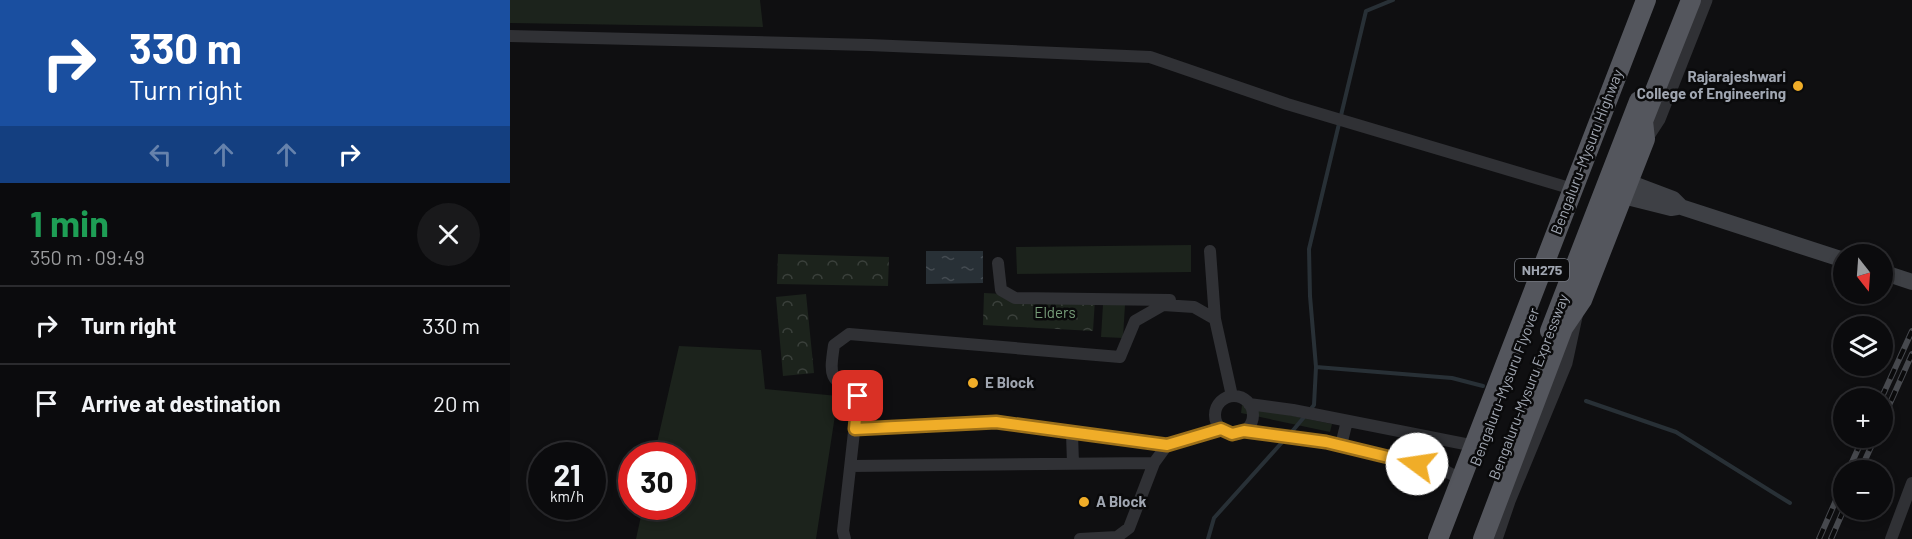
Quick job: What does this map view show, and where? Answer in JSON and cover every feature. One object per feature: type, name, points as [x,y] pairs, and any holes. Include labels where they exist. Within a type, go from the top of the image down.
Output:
[{"type":"highway","name":"Bengaluru-Mysuru Highway","points":[[1438,539],[1646,0]]},
{"type":"highway","name":"Bengaluru-Mysuru Flyover","points":[[1447,539],[1654,0]]},
{"type":"highway","name":"Bengaluru-Mysuru Expressway","points":[[1470,539],[1677,0]]},
{"type":"highway","name":"Bengaluru-Mysuru Expressway","points":[[1483,539],[1563,328],[1582,300],[1626,189],[1645,139],[1643,121],[1691,0]]},
{"type":"main road","points":[[1626,189],[1673,199],[1681,207],[1833,256]]},
{"type":"main road","points":[[1893,276],[1912,282]]},
{"type":"street","name":"NH275","points":[[1428,539],[1637,0]]},
{"type":"street","name":"Bengaluru-Mysuru Expressway","points":[[1645,139],[1658,119],[1705,0]]},
{"type":"street","points":[[510,36],[869,45],[1150,57],[1298,108],[1566,186]]},
{"type":"street","points":[[1209,251],[1215,319],[1232,396]]},
{"type":"street","points":[[998,263],[1001,290],[1016,298],[1191,300],[1194,307]]},
{"type":"street","points":[[845,539],[843,531],[858,396],[836,382],[831,369],[834,345],[849,334],[1120,357],[1135,321],[1163,305],[1194,307],[1215,319]]},
{"type":"street","name":"Bengaluru-Mysuru Expressway","points":[[1495,539],[1564,363],[1577,316],[1576,306]]},
{"type":"street","points":[[1244,431],[1252,421],[1251,409],[1238,397],[1226,398],[1217,406],[1215,418],[1221,429],[1232,434],[1244,431],[1326,442],[1442,469],[1453,475]]},
{"type":"street","points":[[1248,404],[1293,410],[1465,444]]},
{"type":"street","points":[[1341,445],[1347,421]]},
{"type":"street","points":[[855,429],[996,422],[1167,445],[1221,429]]},
{"type":"street","points":[[1072,434],[1073,463]]},
{"type":"street","points":[[1080,539],[1117,537],[1129,528],[1154,463],[1167,445]]},
{"type":"street","points":[[851,466],[1154,463]]},
{"type":"street","points":[[1891,539],[1912,483]]},
{"type":"green space","points":[[510,0],[760,0],[763,27],[510,23]]},
{"type":"green space","points":[[1191,245],[1191,272],[1017,274],[1016,247]]},
{"type":"green space","points":[[778,254],[889,257],[888,286],[777,284]]},
{"type":"green space","name":"Elders","points":[[984,293],[1095,299],[1093,331],[983,325]]},
{"type":"green space","points":[[806,294],[814,373],[783,376],[776,297]]},
{"type":"green space","points":[[1103,304],[1125,305],[1123,338],[1101,337]]},
{"type":"green space","points":[[679,346],[761,350],[765,389],[838,396],[816,539],[636,539],[640,520],[696,520],[696,442],[657,442]]},
{"type":"green space","points":[[1242,405],[1332,424],[1330,432],[1241,413]]},
{"type":"water","points":[[926,251],[983,251],[983,283],[926,284]]},
{"type":"waterway","points":[[1290,434],[1314,405],[1316,367],[1309,249],[1366,11],[1393,0]]},
{"type":"waterway","points":[[1316,367],[1452,378],[1483,386]]},
{"type":"waterway","points":[[1586,401],[1676,432],[1790,503]]},
{"type":"waterway","points":[[1208,539],[1214,518],[1285,439]]},
{"type":"railway","points":[[1886,388],[1912,331]]},
{"type":"railway","points":[[1893,396],[1912,354]]},
{"type":"railway","points":[[1853,460],[1858,448]]},
{"type":"railway","points":[[1865,460],[1870,448]]},
{"type":"railway","points":[[1819,539],[1833,507]]},
{"type":"railway","points":[[1831,539],[1839,520]]},
{"type":"place","name":"Rajarajeshwari College of Engineering","points":[[1798,86]]},
{"type":"place","name":"E Block","points":[[973,383]]},
{"type":"place","name":"A Block","points":[[1084,502]]},
{"type":"route","points":[[858,396],[855,429],[996,422],[1167,445],[1221,429],[1232,434],[1244,431],[1326,442],[1417,464]]}]
